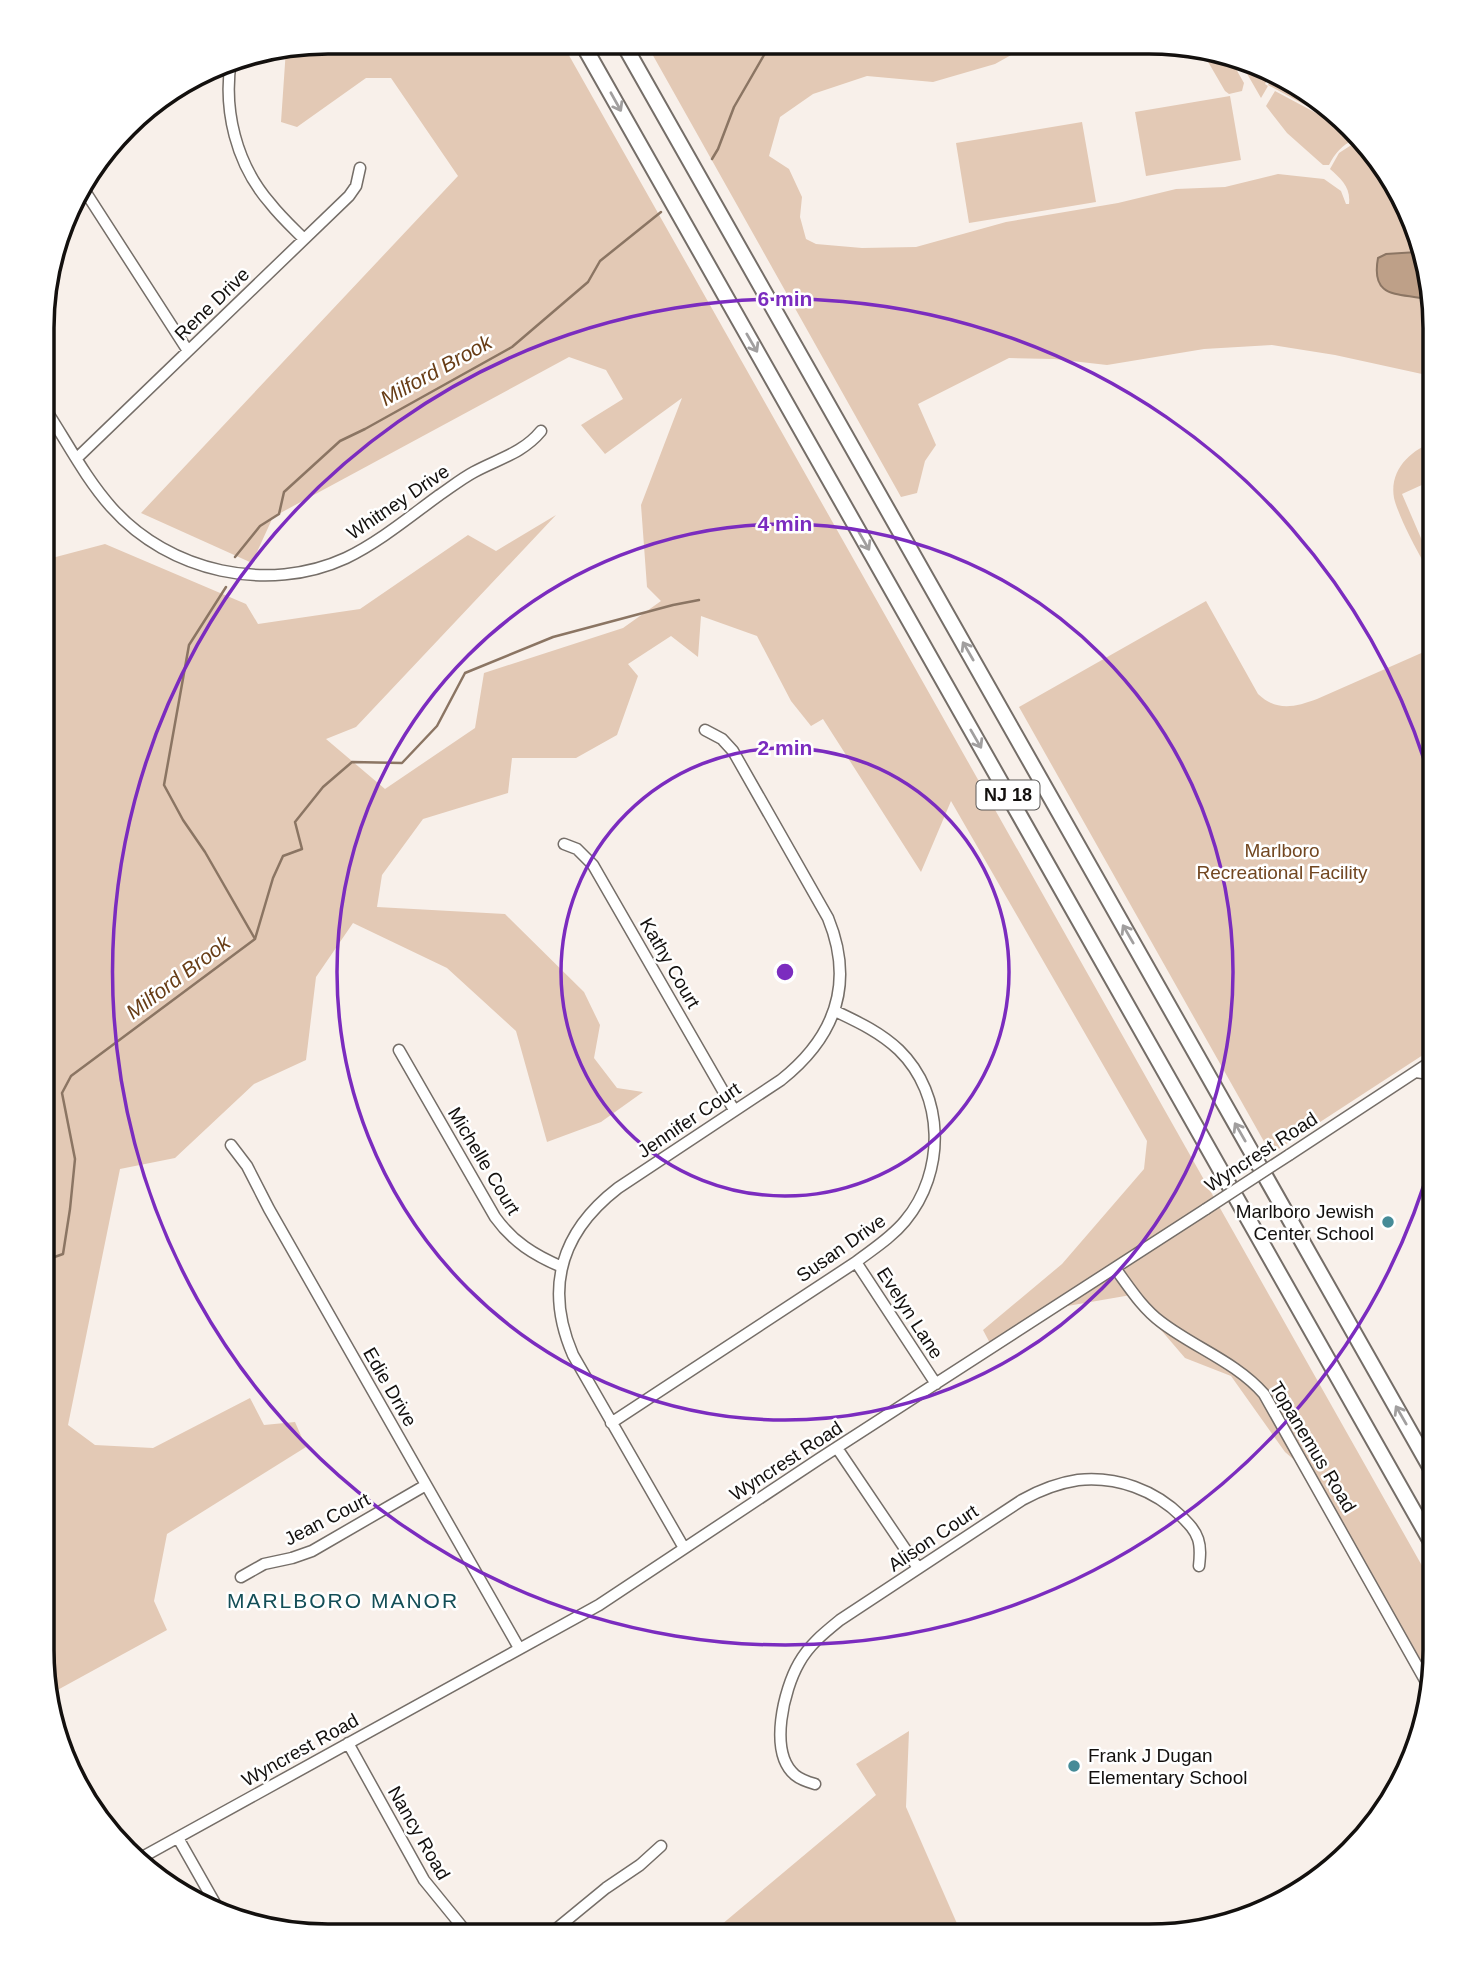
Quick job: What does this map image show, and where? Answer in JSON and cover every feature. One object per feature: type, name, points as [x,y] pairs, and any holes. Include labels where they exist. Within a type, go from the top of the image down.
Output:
[{"type":"highway","name":"NJ 18","points":[[588,54],[1423,1528]]},
{"type":"highway","name":"NJ 18","points":[[630,54],[1423,1455]]},
{"type":"street","points":[[230,73],[230,111],[239,152],[264,197],[304,239]]},
{"type":"street","name":"Rene Drive","points":[[77,458],[349,196],[356,186],[360,168]]},
{"type":"street","points":[[88,197],[188,351]]},
{"type":"street","name":"Whitney Drive","points":[[54,422],[100,494],[136,531],[165,550],[198,565],[241,574],[287,574],[325,566],[367,547],[471,473],[531,443],[541,431]]},
{"type":"street","name":"Jennifer Court","points":[[684,1548],[611,1423],[567,1340],[559,1303],[562,1267],[579,1226],[599,1203],[781,1080],[799,1065],[817,1045],[835,1012],[840,978],[836,941],[828,918],[733,751],[722,739],[705,730]]},
{"type":"street","name":"Kathy Court","points":[[564,844],[577,849],[593,865],[734,1110]]},
{"type":"street","name":"Susan Drive","points":[[611,1423],[856,1262],[889,1238],[916,1206],[927,1185],[935,1146],[931,1107],[924,1088],[904,1056],[877,1033],[835,1012]]},
{"type":"street","name":"Michelle Court","points":[[399,1051],[503,1228],[530,1252],[562,1267]]},
{"type":"street","name":"Wyncrest Road","points":[[146,1855],[598,1605],[1423,1067]]},
{"type":"street","points":[[1416,1072],[1423,1073]]},
{"type":"street","name":"Edie Drive","points":[[231,1145],[247,1166],[519,1648]]},
{"type":"street","name":"Evelyn Lane","points":[[856,1262],[936,1384]]},
{"type":"street","name":"Topanemus Road","points":[[1115,1268],[1140,1302],[1160,1321],[1241,1372],[1264,1394],[1421,1674]]},
{"type":"street","points":[[837,1448],[918,1568]]},
{"type":"street","name":"Alison Court","points":[[815,1784],[797,1777],[792,1772],[784,1758],[782,1745],[782,1713],[786,1693],[807,1651],[825,1632],[918,1568],[1037,1492],[1066,1482],[1096,1479],[1139,1488],[1173,1509],[1190,1525],[1198,1538],[1199,1566]]},
{"type":"street","name":"Jean Court","points":[[241,1577],[264,1564],[312,1550],[426,1485]]},
{"type":"street","name":"Nancy Road","points":[[348,1743],[424,1880],[460,1924]]},
{"type":"street","points":[[178,1838],[212,1898]]},
{"type":"street","points":[[562,1924],[661,1846]]},
{"type":"green space","points":[[328,54],[568,54],[1423,1568],[1422,1663],[1320,1482],[1285,1452],[1231,1376],[1185,1358],[1131,1295],[1050,1309],[992,1347],[983,1330],[1062,1264],[1144,1169],[1147,1141],[951,801],[921,872],[823,719],[811,726],[791,701],[757,636],[701,616],[698,657],[671,636],[628,664],[638,676],[617,735],[576,758],[512,758],[508,793],[423,819],[382,875],[377,907],[505,914],[584,992],[600,1025],[594,1058],[617,1088],[643,1092],[601,1122],[547,1142],[516,1031],[447,968],[353,923],[316,977],[306,1060],[254,1084],[175,1158],[120,1169],[68,1425],[95,1445],[153,1448],[250,1398],[264,1425],[295,1422],[306,1447],[167,1534],[154,1601],[167,1630],[58,1690],[54,1650],[54,557],[105,544],[246,604],[258,624],[360,609],[468,535],[496,551],[556,515],[356,727],[326,739],[385,789],[475,728],[484,673],[623,628],[661,601],[647,587],[641,505],[682,398],[605,454],[581,425],[623,399],[606,370],[569,357],[273,517],[252,563],[141,513],[458,176],[391,78],[366,78],[297,127],[281,122],[285,58]]},
{"type":"green space","points":[[652,54],[1013,54],[995,64],[933,82],[867,76],[813,94],[780,117],[769,156],[789,169],[802,197],[800,217],[806,239],[816,244],[862,248],[916,247],[1006,222],[1118,203],[1176,189],[1225,187],[1278,174],[1324,179],[1341,191],[1346,204],[1349,204],[1347,188],[1330,169],[1339,153],[1352,144],[1377,176],[1395,207],[1413,257],[1422,310],[1423,375],[1335,355],[1272,345],[1204,349],[1107,365],[1054,359],[1009,358],[918,404],[936,445],[925,461],[917,493],[901,497]]},
{"type":"green space","points":[[1208,61],[1236,69],[1244,83],[1242,91],[1229,94]]},
{"type":"green space","points":[[1246,72],[1267,81],[1265,84],[1268,86],[1261,98]]},
{"type":"green space","points":[[1270,82],[1316,111],[1268,85]]},
{"type":"green space","points":[[1275,91],[1324,117],[1350,142],[1339,150],[1329,165],[1323,165],[1287,133],[1266,106]]},
{"type":"green space","points":[[1230,96],[1241,160],[1146,176],[1135,112]]},
{"type":"green space","points":[[1082,122],[1096,202],[969,223],[956,143]]},
{"type":"green space","points":[[1423,447],[1423,484],[1402,494],[1423,543],[1423,561],[1403,522],[1393,488],[1398,470],[1410,455]]},
{"type":"green space","name":"Marlboro Recreational Facility","points":[[1206,601],[1258,694],[1279,706],[1294,706],[1317,699],[1423,652],[1423,1055],[1271,1154],[1019,707]]},
{"type":"green space","points":[[909,1731],[906,1807],[957,1924],[722,1924],[876,1795],[856,1764]]},
{"type":"shaded area","points":[[1412,252],[1421,299],[1398,295],[1383,288],[1377,272],[1378,258],[1386,254]]},
{"type":"waterway","name":"Milford Brook","points":[[712,159],[734,107],[764,55]]},
{"type":"waterway","name":"Milford Brook","points":[[235,557],[260,526],[279,514],[284,492],[340,441],[512,347],[588,282],[600,261],[661,212]]},
{"type":"waterway","name":"Milford Brook","points":[[54,1257],[63,1254],[75,1159],[62,1093],[71,1076],[255,939],[164,785],[189,645],[226,587]]},
{"type":"waterway","points":[[255,939],[273,878],[283,856],[302,849],[295,822],[323,787],[352,762],[402,763],[437,726],[465,673],[553,637],[699,600]]},
{"type":"place","name":"Marlboro Jewish Center School","points":[[1388,1222]]},
{"type":"place","name":"Frank J Dugan Elementary School","points":[[1074,1766]]},
{"type":"district","name":"MARLBORO MANOR","points":[[343,1600]]}]
